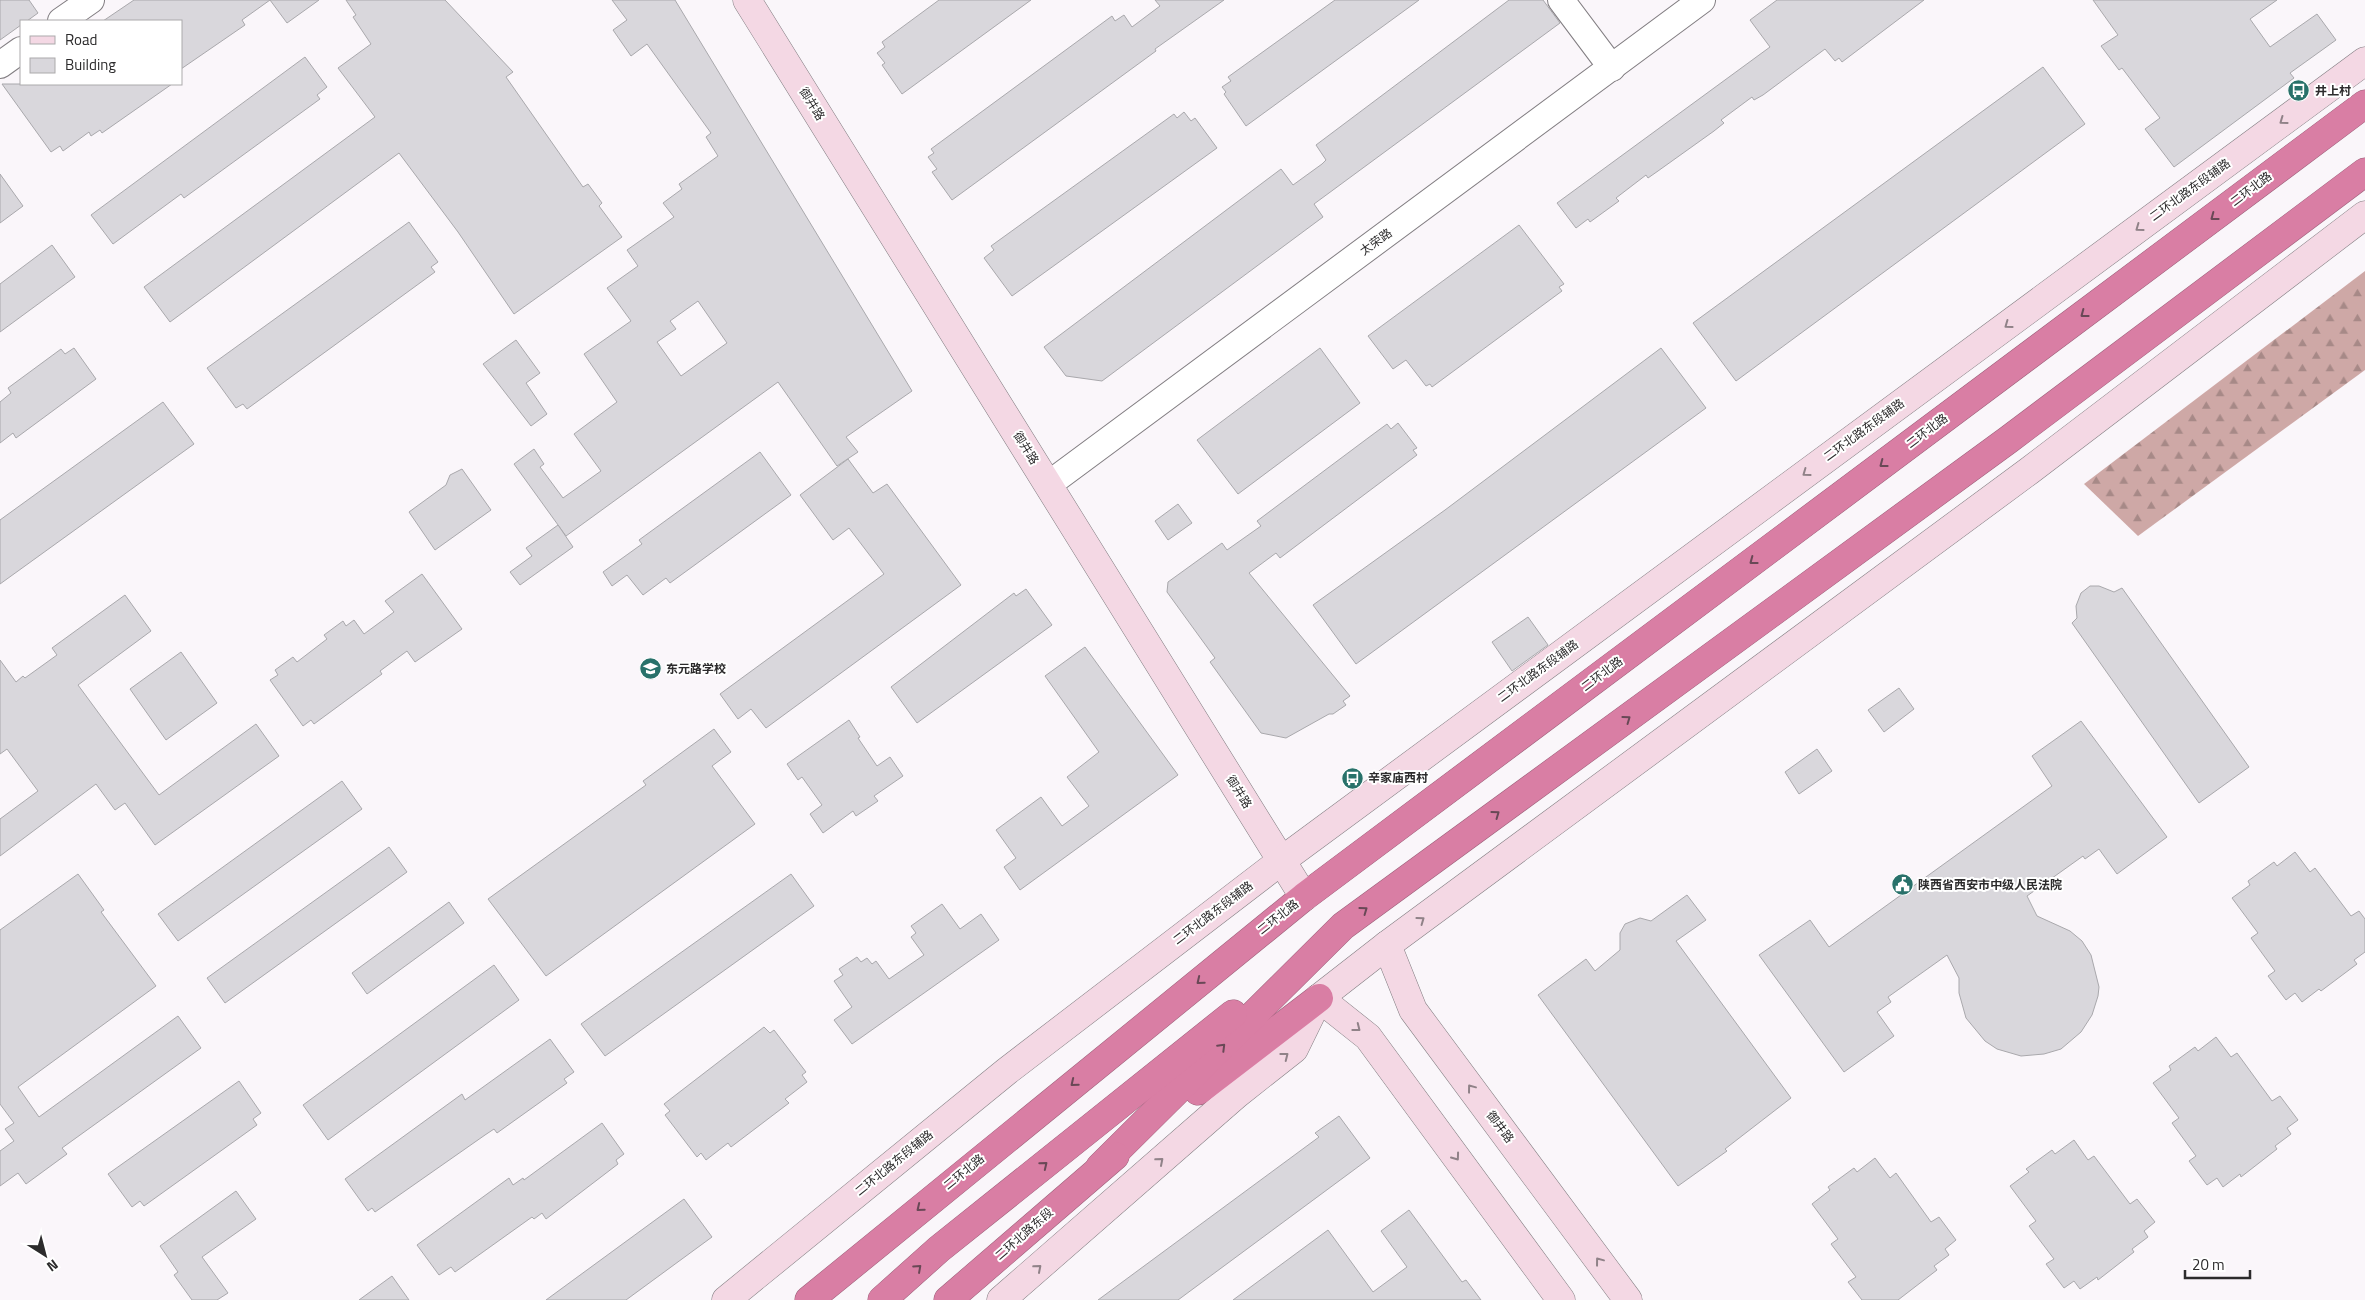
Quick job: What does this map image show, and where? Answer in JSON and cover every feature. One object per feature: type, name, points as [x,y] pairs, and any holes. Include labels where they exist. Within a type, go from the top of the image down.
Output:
[{"type":"highway","name":"二环北路","points":[[854,1262],[1304,897],[2365,104]]},
{"type":"highway","points":[[882,1300],[939,1249],[1343,926],[2016,434],[2365,172]]},
{"type":"highway","points":[[1100,1168],[1343,926]]},
{"type":"highway","points":[[1100,1168],[1319,998]]},
{"type":"highway","name":"二环北路东段","points":[[948,1300],[1100,1168]]},
{"type":"highway","points":[[801,1300],[854,1262]]},
{"type":"highway","points":[[809,1300],[854,1262]]},
{"type":"main road","name":"御井路","points":[[747,0],[1304,897]]},
{"type":"main road","name":"二环北路东段辅路","points":[[726,1300],[1007,1071],[1281,861],[2365,61]]},
{"type":"main road","points":[[1001,1300],[1237,1094],[1294,1049],[1319,998],[1387,945],[2021,477],[2365,215]]},
{"type":"main road","name":"御井路","points":[[1387,945],[1413,1010],[1628,1300]]},
{"type":"main road","points":[[1319,998],[1368,1037],[1561,1300]]},
{"type":"street","points":[[62,20],[91,0]]},
{"type":"street","points":[[1561,0],[1612,68]]},
{"type":"street","name":"太荣路","points":[[1049,484],[1702,0]]},
{"type":"street","points":[[0,66],[20,51]]},
{"type":"green space","points":[[2365,271],[2365,370],[2138,536],[2084,484]]},
{"type":"building","points":[[0,0],[29,0],[38,13],[28,20],[20,20],[20,26],[0,40]]},
{"type":"building","points":[[134,0],[270,0],[242,20],[245,25],[182,68],[182,20],[104,20]]},
{"type":"building","points":[[270,0],[319,0],[287,23]]},
{"type":"building","points":[[346,0],[445,0],[513,72],[506,77],[583,187],[588,184],[602,203],[599,206],[622,237],[514,314],[458,232],[399,153],[170,322],[144,287],[375,117],[338,68],[371,44],[353,17],[356,15]]},
{"type":"building","points":[[612,0],[675,0],[912,391],[846,437],[858,452],[837,466],[778,382],[566,536],[514,464],[534,449],[544,464],[540,467],[563,498],[601,471],[574,434],[617,402],[584,354],[631,321],[607,288],[638,266],[627,250],[674,217],[663,203],[682,189],[679,184],[718,156],[706,137],[711,133],[647,44],[631,56],[613,30],[627,20]],"holes":[[[698,301],[727,343],[681,376],[657,342],[676,329],[670,321]]]},
{"type":"building","points":[[939,0],[1031,0],[902,94],[882,65],[885,63],[877,53],[885,47],[882,42]]},
{"type":"building","points":[[1155,0],[1224,0],[952,200],[932,172],[937,169],[928,157],[934,153],[931,149],[1112,16],[1115,21],[1124,15],[1132,27],[1160,6]]},
{"type":"building","points":[[1335,0],[1419,0],[1246,126],[1224,94],[1226,92],[1222,87],[1231,81],[1228,77]]},
{"type":"building","points":[[1509,0],[1543,0],[1560,23],[1314,204],[1323,217],[1102,381],[1066,376],[1044,347],[1281,169],[1293,185],[1322,164],[1326,160],[1316,145]]},
{"type":"building","points":[[1777,0],[1924,0],[1842,62],[1839,58],[1835,61],[1825,49],[1763,95],[1754,100],[1752,97],[1721,120],[1724,123],[1714,131],[1648,178],[1646,175],[1616,198],[1619,201],[1590,222],[1588,219],[1576,228],[1557,203],[1770,47],[1750,20]]},
{"type":"building","points":[[2093,0],[2277,0],[2250,19],[2270,47],[2317,14],[2336,40],[2290,73],[2294,78],[2174,167],[2145,129],[2160,118],[2122,68],[2119,70],[2101,46],[2118,35]]},
{"type":"building","points":[[305,57],[327,87],[317,95],[320,99],[184,198],[181,194],[113,244],[91,215]]},
{"type":"building","points":[[2043,67],[2085,124],[1736,381],[1693,323]]},
{"type":"building","points":[[2,84],[171,85],[102,133],[100,130],[91,136],[89,132],[63,151],[60,146],[51,152]]},
{"type":"building","points":[[1184,112],[1191,121],[1195,118],[1217,148],[1012,296],[984,258],[994,250],[991,246],[1174,114],[1177,118]]},
{"type":"building","points":[[0,174],[23,206],[0,223]]},
{"type":"building","points":[[409,222],[438,262],[431,267],[435,272],[247,409],[243,404],[236,408],[207,368]]},
{"type":"building","points":[[1519,225],[1564,284],[1559,287],[1562,291],[1432,387],[1430,384],[1426,386],[1406,360],[1393,369],[1368,336]]},
{"type":"building","points":[[52,245],[75,277],[0,332],[0,284]]},
{"type":"building","points":[[516,340],[540,373],[526,383],[547,414],[531,426],[483,364]]},
{"type":"building","points":[[74,348],[96,379],[16,438],[13,433],[0,443],[0,402],[11,393],[8,388],[61,349],[65,354]]},
{"type":"building","points":[[1320,348],[1360,403],[1238,494],[1197,440]]},
{"type":"building","points":[[1661,348],[1706,408],[1356,664],[1313,605],[1445,510]]},
{"type":"building","points":[[163,402],[194,444],[0,584],[0,520]]},
{"type":"building","points":[[1398,423],[1417,448],[1413,450],[1417,455],[1280,558],[1276,553],[1249,573],[1350,696],[1343,701],[1346,705],[1333,714],[1329,714],[1286,738],[1261,733],[1210,662],[1215,658],[1167,592],[1168,582],[1222,543],[1227,550],[1261,526],[1257,521],[1368,438],[1387,424],[1391,429]]},
{"type":"building","points":[[760,452],[791,495],[670,583],[666,578],[643,595],[627,575],[612,586],[603,572],[642,544],[639,540]]},
{"type":"building","points":[[848,459],[873,493],[887,484],[961,585],[766,728],[751,709],[738,719],[720,694],[884,574],[849,528],[833,540],[800,495]]},
{"type":"building","points":[[462,469],[491,510],[435,550],[409,512],[446,485],[450,475]]},
{"type":"building","points":[[1178,504],[1192,523],[1168,540],[1155,521]]},
{"type":"building","points":[[558,525],[573,547],[520,585],[510,572],[532,556],[526,548]]},
{"type":"building","points":[[422,574],[462,629],[415,662],[407,651],[380,671],[382,674],[314,724],[311,720],[303,726],[270,680],[278,675],[275,670],[293,657],[297,662],[327,639],[324,635],[343,621],[346,626],[354,620],[364,634],[394,612],[385,601]]},
{"type":"building","points":[[2090,586],[2099,586],[2114,592],[2122,588],[2249,767],[2199,803],[2072,623],[2077,618],[2076,606],[2081,593]]},
{"type":"building","points":[[1026,589],[1052,625],[917,723],[891,687],[1014,593],[1016,596]]},
{"type":"building","points":[[125,595],[151,631],[78,685],[159,795],[256,724],[279,756],[155,845],[125,803],[115,810],[96,784],[0,856],[0,819],[38,791],[7,749],[0,754],[0,660],[16,682],[23,676],[25,678],[57,655],[52,648]]},
{"type":"building","points":[[1528,617],[1548,645],[1512,671],[1492,642]]},
{"type":"building","points":[[1085,647],[1178,775],[1020,890],[1004,867],[1016,858],[996,830],[1041,797],[1062,826],[1089,806],[1067,777],[1099,752],[1045,676]]},
{"type":"building","points":[[181,652],[217,703],[166,740],[130,689]]},
{"type":"building","points":[[1899,688],[1914,709],[1884,732],[1868,710]]},
{"type":"building","points":[[849,720],[860,737],[858,738],[877,766],[890,757],[903,776],[874,796],[878,801],[856,816],[853,811],[823,833],[810,814],[822,805],[802,777],[798,780],[787,764]]},
{"type":"building","points":[[2081,721],[2167,837],[2117,874],[2099,849],[2085,859],[2083,856],[2027,896],[2037,916],[2070,931],[2082,941],[2091,955],[2099,987],[2098,996],[2092,1015],[2081,1032],[2061,1049],[2044,1054],[2021,1056],[1997,1049],[1985,1041],[1966,1018],[1959,993],[1959,978],[1947,955],[1888,997],[1891,1002],[1877,1012],[1894,1036],[1844,1072],[1759,955],[1810,920],[1829,947],[2052,786],[2032,756]]},
{"type":"building","points":[[714,729],[731,752],[712,766],[755,824],[546,976],[488,899],[646,785],[643,781]]},
{"type":"building","points":[[1817,749],[1832,771],[1799,794],[1785,772]]},
{"type":"building","points":[[342,781],[362,809],[178,941],[158,914]]},
{"type":"building","points":[[389,847],[407,872],[225,1003],[207,978]]},
{"type":"building","points":[[2295,852],[2310,872],[2315,868],[2351,916],[2359,911],[2365,919],[2365,952],[2354,960],[2357,964],[2321,991],[2319,989],[2302,1002],[2295,993],[2286,1000],[2268,976],[2275,971],[2251,938],[2258,933],[2232,898],[2250,885],[2248,881],[2274,862],[2277,866]]},
{"type":"building","points":[[78,874],[104,910],[101,912],[156,986],[18,1087],[39,1117],[178,1016],[201,1048],[62,1148],[67,1154],[26,1184],[18,1173],[0,1186],[0,1151],[14,1141],[5,1129],[14,1123],[0,1104],[0,930]]},
{"type":"building","points":[[791,874],[814,906],[605,1056],[581,1024]]},
{"type":"building","points":[[1687,895],[1706,920],[1676,941],[1791,1098],[1725,1149],[1727,1151],[1678,1186],[1538,995],[1586,959],[1595,971],[1620,950],[1620,933],[1625,924],[1640,918],[1651,921]]},
{"type":"building","points":[[449,902],[464,923],[367,994],[352,973]]},
{"type":"building","points":[[942,904],[960,929],[981,914],[999,940],[852,1044],[834,1020],[852,1007],[834,981],[843,975],[839,969],[857,957],[861,962],[867,958],[872,964],[876,961],[889,979],[924,955],[911,937],[916,933],[911,926]]},
{"type":"building","points":[[494,965],[519,1000],[328,1140],[303,1105]]},
{"type":"building","points":[[764,1027],[770,1033],[774,1030],[806,1072],[802,1075],[807,1082],[785,1099],[789,1103],[731,1147],[728,1143],[706,1160],[701,1153],[697,1157],[665,1115],[670,1111],[664,1104]]},
{"type":"building","points":[[2216,1037],[2231,1057],[2237,1053],[2272,1101],[2280,1096],[2298,1120],[2287,1128],[2291,1134],[2275,1146],[2277,1149],[2241,1177],[2240,1174],[2223,1187],[2217,1178],[2207,1185],[2189,1161],[2196,1156],[2172,1123],[2179,1118],[2153,1083],[2171,1070],[2169,1066],[2195,1047],[2198,1051]]},
{"type":"building","points":[[550,1039],[574,1072],[564,1079],[567,1083],[497,1133],[494,1129],[485,1135],[375,1212],[372,1208],[368,1211],[345,1179],[462,1094],[465,1100]]},
{"type":"building","points":[[239,1081],[261,1113],[253,1119],[257,1125],[144,1206],[140,1201],[132,1207],[108,1174]]},
{"type":"building","points":[[1339,1116],[1370,1158],[1178,1300],[1098,1300],[1319,1137],[1315,1133]]},
{"type":"building","points":[[602,1123],[624,1154],[616,1160],[618,1164],[546,1219],[542,1213],[534,1219],[532,1217],[455,1272],[451,1267],[439,1275],[417,1245],[509,1178],[513,1185],[523,1178],[524,1180]]},
{"type":"building","points":[[2074,1140],[2088,1160],[2094,1156],[2130,1204],[2137,1199],[2155,1222],[2144,1231],[2148,1237],[2132,1249],[2134,1252],[2098,1280],[2097,1277],[2080,1289],[2074,1281],[2064,1288],[2046,1264],[2054,1259],[2029,1226],[2036,1221],[2010,1186],[2029,1172],[2026,1169],[2052,1150],[2055,1154]]},
{"type":"building","points":[[1875,1158],[1890,1178],[1896,1173],[1931,1222],[1939,1217],[1956,1240],[1945,1249],[1949,1255],[1934,1266],[1937,1270],[1898,1300],[1862,1300],[1848,1282],[1856,1277],[1831,1244],[1838,1239],[1812,1204],[1830,1190],[1828,1187],[1854,1168],[1857,1172]]},
{"type":"building","points":[[236,1191],[256,1219],[202,1257],[228,1293],[217,1300],[192,1300],[174,1275],[178,1272],[160,1246]]},
{"type":"building","points":[[684,1199],[712,1237],[626,1300],[546,1300]]},
{"type":"building","points":[[1409,1210],[1462,1282],[1466,1280],[1481,1300],[1233,1300],[1328,1230],[1373,1292],[1407,1267],[1381,1231]]},
{"type":"building","points":[[392,1276],[409,1300],[359,1300]]},
{"type":"place","name":"井上村","points":[[2299,91]]},
{"type":"place","name":"东元路学校","points":[[650,669]]},
{"type":"place","name":"辛家庙西村","points":[[1352,778]]},
{"type":"place","name":"陕西省西安市中级人民法院","points":[[1902,885]]}]
